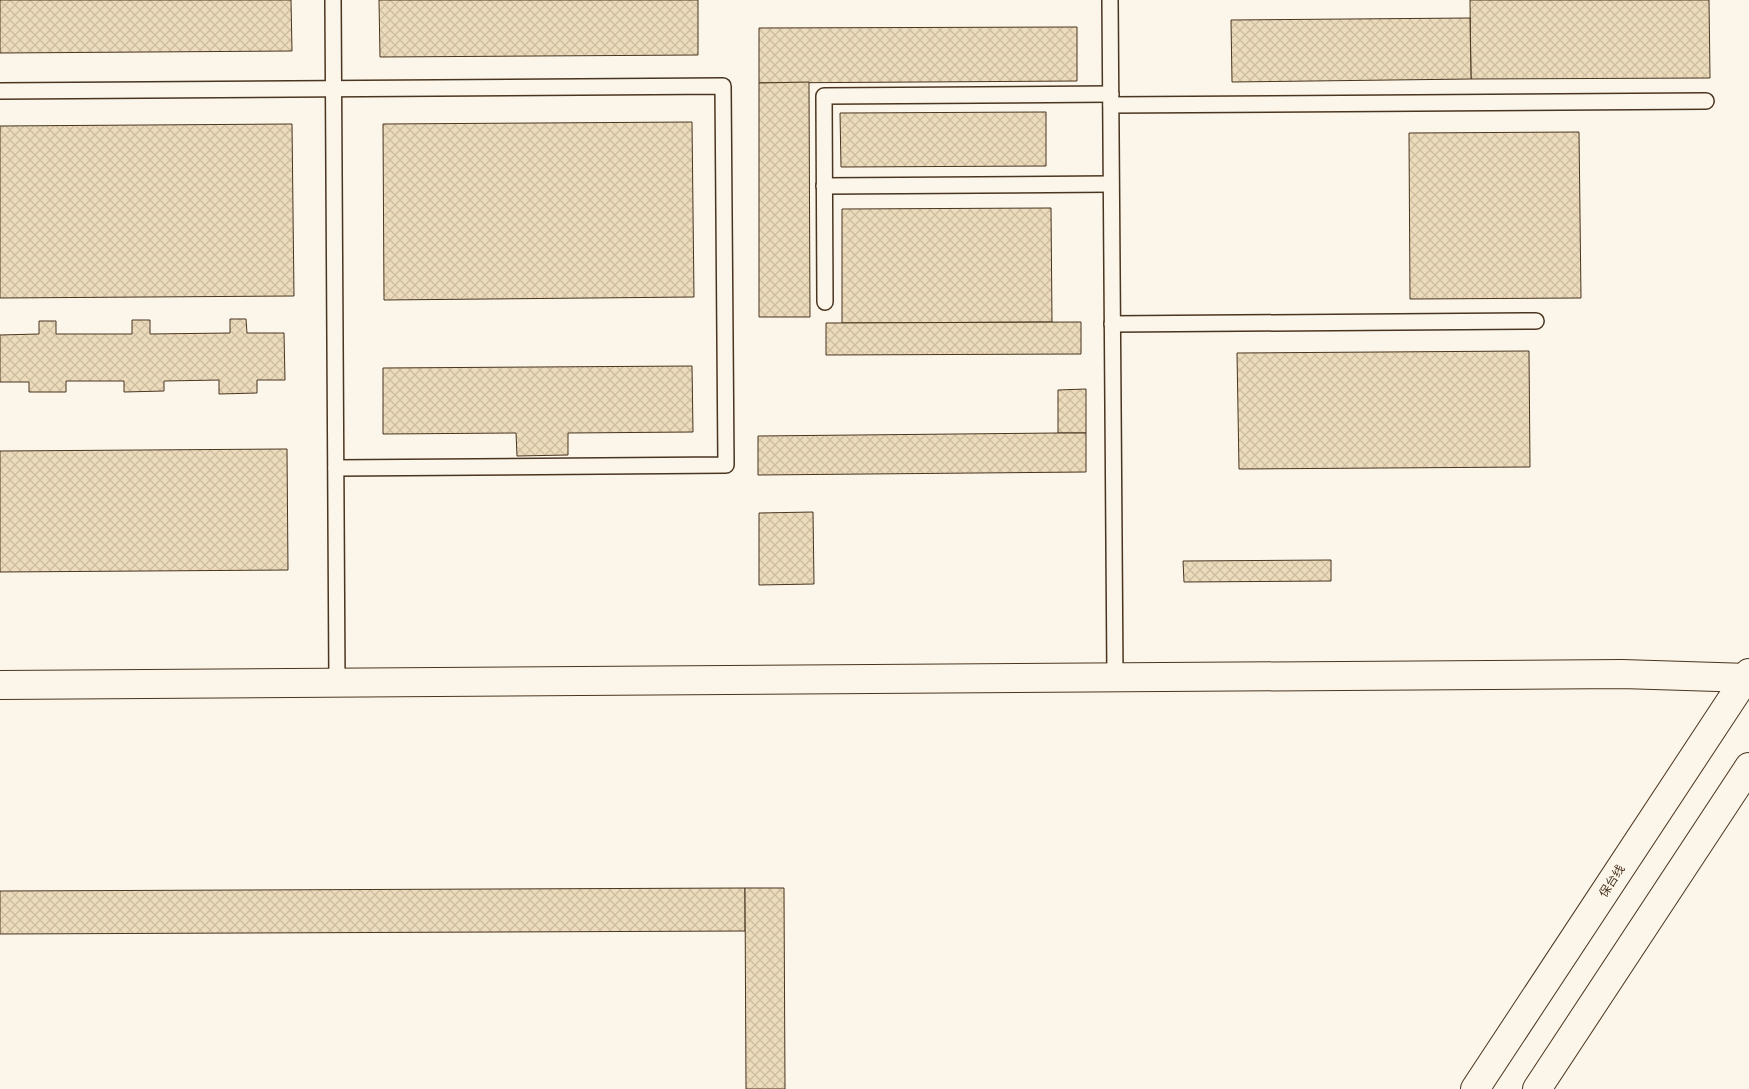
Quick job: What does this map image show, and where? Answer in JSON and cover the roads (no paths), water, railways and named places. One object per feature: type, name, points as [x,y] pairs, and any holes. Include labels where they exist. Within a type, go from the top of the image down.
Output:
[{"type":"main road","points":[[0,685],[1622,674],[1748,676]]},
{"type":"main road","name":"保台线","points":[[1475,1089],[1748,676]]},
{"type":"main road","points":[[1537,1089],[1749,767]]},
{"type":"lane","points":[[332,0],[337,683]]},
{"type":"lane","points":[[1110,0],[1115,677]]},
{"type":"lane","points":[[0,91],[723,86],[726,466],[336,468]]},
{"type":"lane","points":[[825,302],[824,96],[1706,101]]},
{"type":"lane","points":[[824,186],[1111,184]]},
{"type":"lane","points":[[1112,324],[1536,321]]}]
